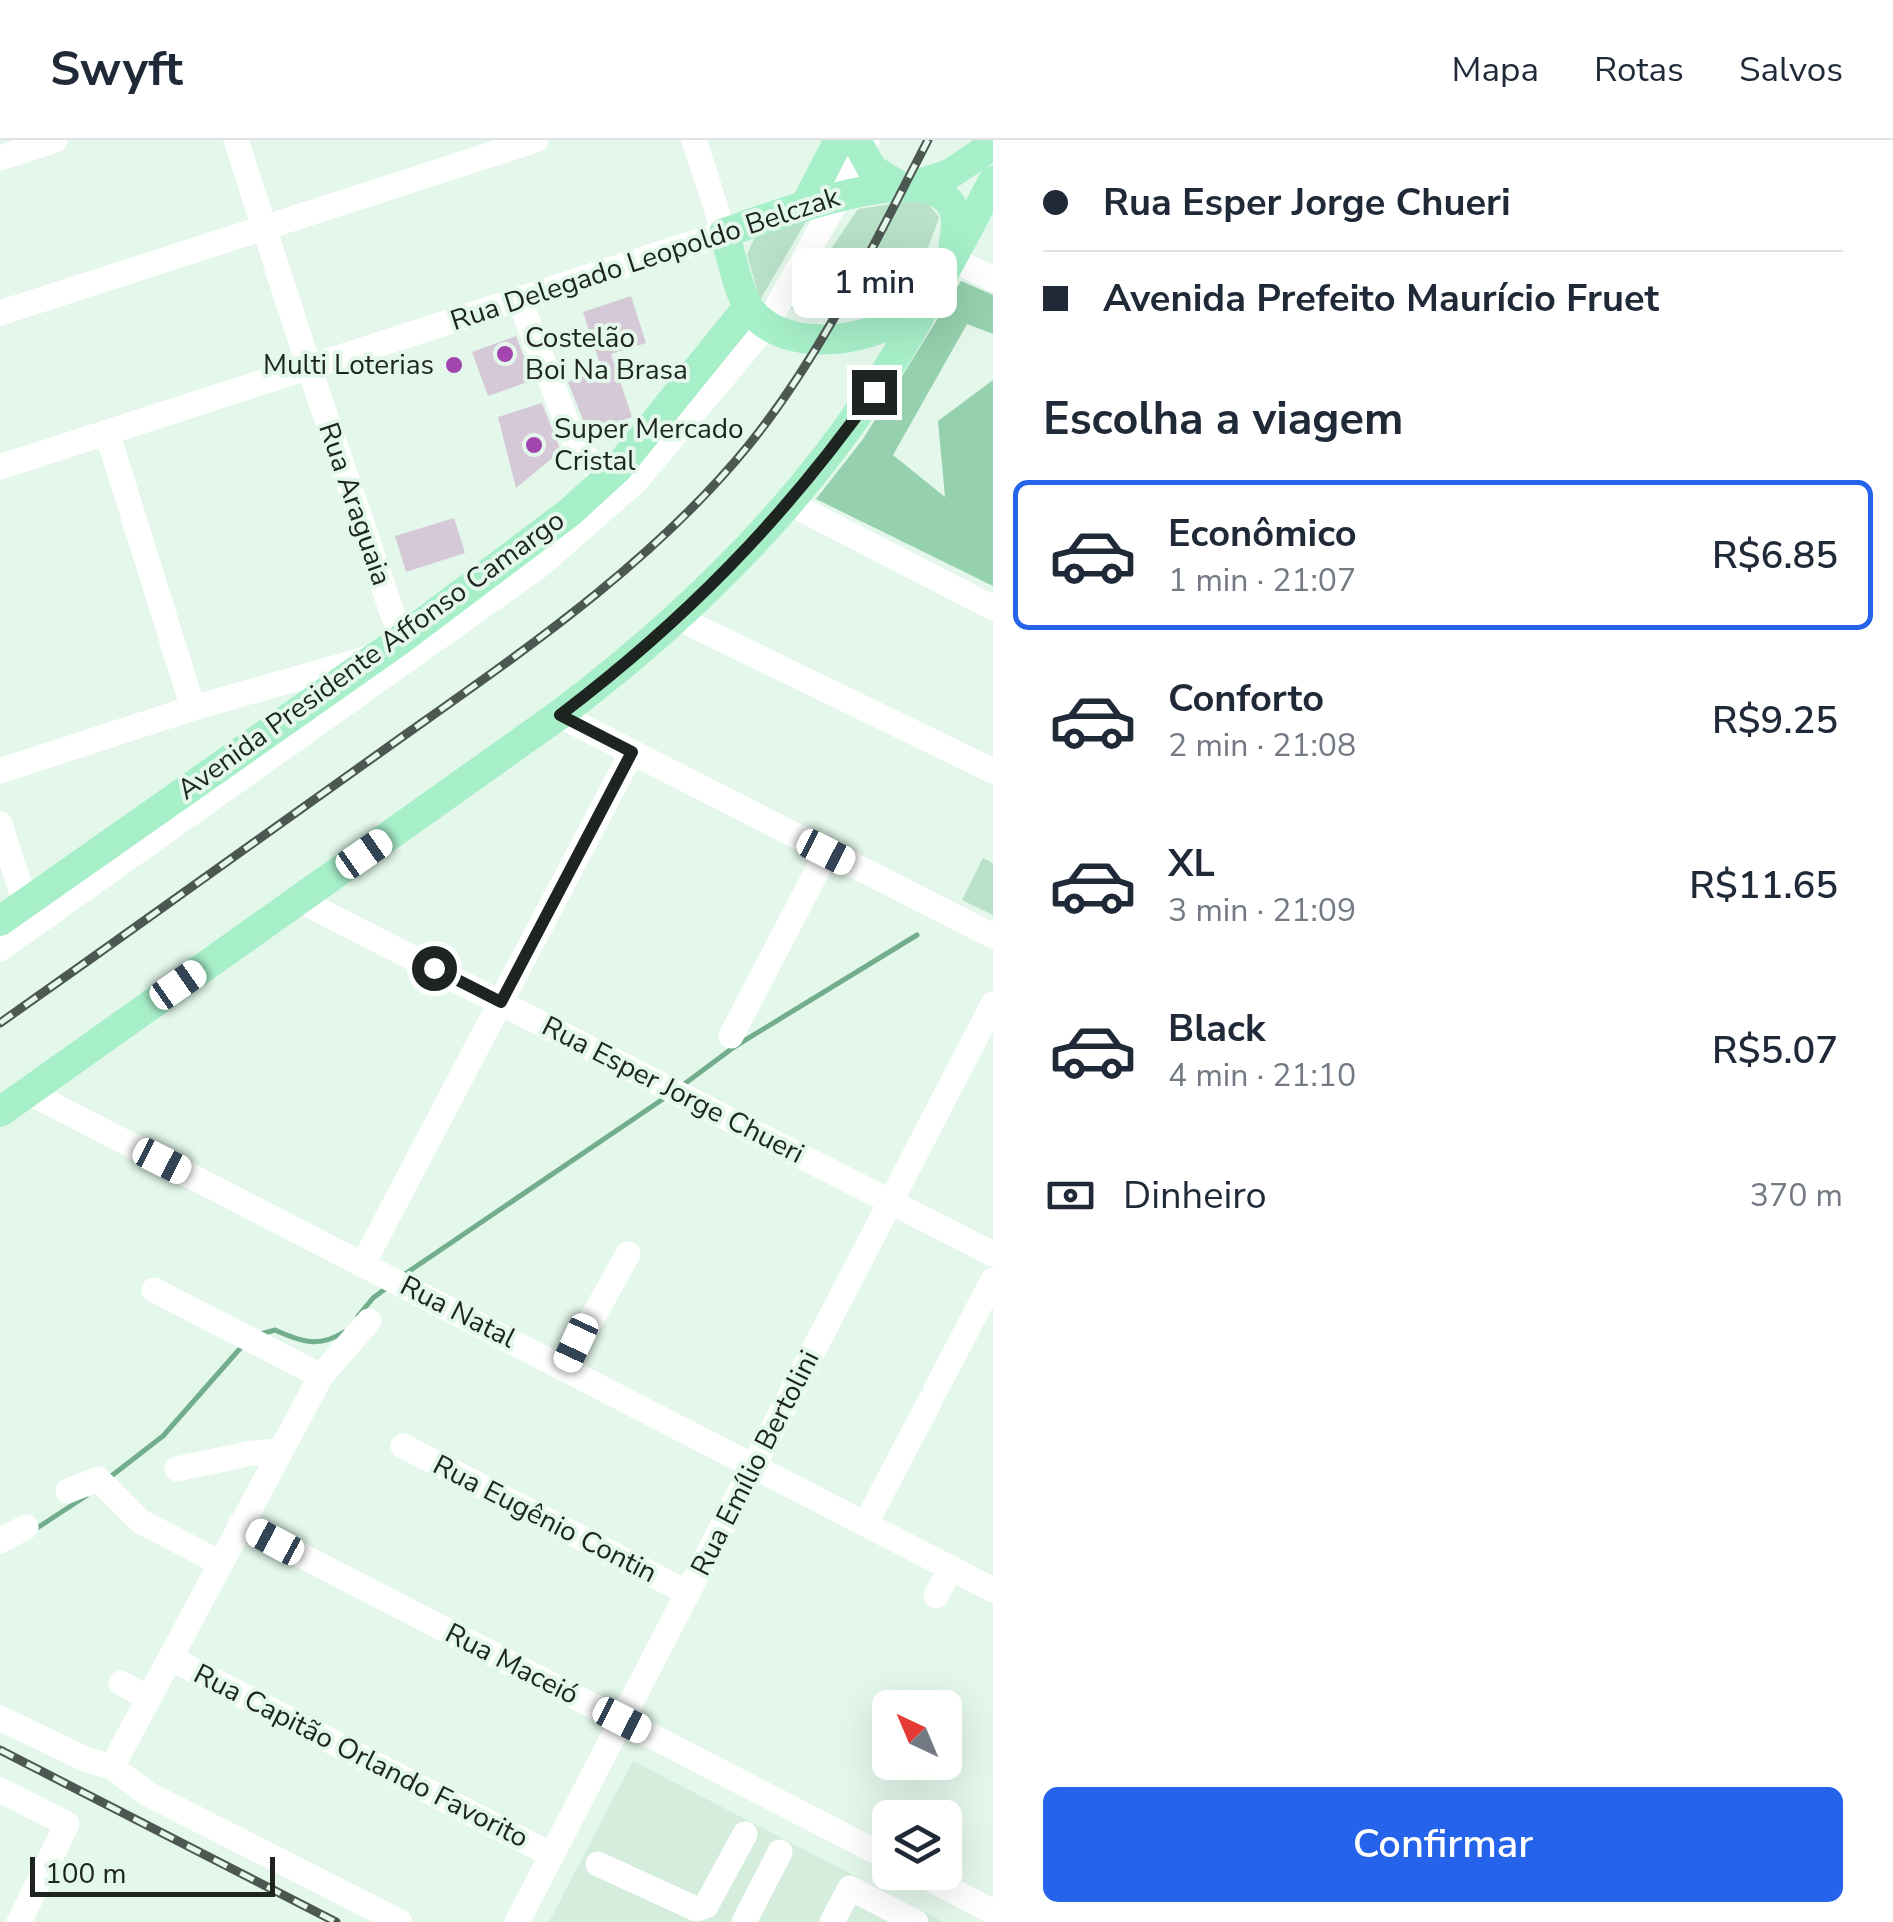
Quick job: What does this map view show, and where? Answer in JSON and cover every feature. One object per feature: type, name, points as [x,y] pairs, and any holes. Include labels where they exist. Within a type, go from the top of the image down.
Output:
[{"type":"main road","points":[[805,206],[856,143],[872,169],[903,188],[950,174],[993,145]]},
{"type":"main road","points":[[0,1112],[560,715],[678,618],[739,560],[789,504],[874,392],[993,181]]},
{"type":"main road","name":"Rua Delegado Leopoldo Belczak","points":[[724,233],[840,194],[903,188],[932,190],[950,202],[956,222],[952,259]]},
{"type":"main road","points":[[724,233],[757,315],[798,336],[820,339],[875,332],[904,318],[935,288]]},
{"type":"main road","name":"Avenida Presidente Affonso Camargo","points":[[0,922],[402,639],[537,538],[606,480],[757,315]]},
{"type":"street","points":[[0,158],[55,140]]},
{"type":"street","name":"Rua Araguaia","points":[[236,140],[402,639]]},
{"type":"street","points":[[0,313],[536,140]]},
{"type":"street","points":[[694,140],[724,233]]},
{"type":"street","points":[[0,950],[539,566],[636,482],[840,194],[856,143]]},
{"type":"street","name":"Rua Delegado Leopoldo Belczak","points":[[0,466],[724,233]]},
{"type":"street","points":[[952,259],[993,280]]},
{"type":"street","points":[[519,300],[576,444],[606,480]]},
{"type":"street","points":[[107,432],[193,708]]},
{"type":"street","points":[[789,504],[993,608]]},
{"type":"street","points":[[678,618],[993,771]]},
{"type":"street","points":[[0,771],[193,708],[356,659],[374,658]]},
{"type":"street","points":[[560,715],[993,936]]},
{"type":"street","points":[[381,1273],[501,1002],[632,752]]},
{"type":"street","points":[[0,824],[26,903]]},
{"type":"street","points":[[731,1036],[826,852]]},
{"type":"street","name":"Rua Esper Jorge Chueri","points":[[299,900],[993,1254]]},
{"type":"street","name":"Rua Emílio Bertolini","points":[[517,1922],[993,1004]]},
{"type":"street","name":"Rua Natal","points":[[28,1092],[993,1590]]},
{"type":"street","points":[[561,1365],[622,1251]]},
{"type":"street","points":[[866,1523],[993,1280]]},
{"type":"street","points":[[154,1290],[321,1376]]},
{"type":"street","points":[[112,1767],[321,1376],[369,1320]]},
{"type":"street","name":"Rua Eugênio Contin","points":[[403,1446],[688,1592]]},
{"type":"street","points":[[177,1469],[279,1451]]},
{"type":"street","points":[[68,1491],[104,1486],[140,1521],[220,1563]]},
{"type":"street","name":"Rua Maceió","points":[[240,1524],[872,1850]]},
{"type":"street","points":[[0,1541],[26,1527]]},
{"type":"street","points":[[936,1596],[951,1568]]},
{"type":"street","name":"Rua Capitão Orlando Favorito","points":[[170,1658],[552,1855]]},
{"type":"street","points":[[121,1683],[149,1698]]},
{"type":"street","points":[[0,1718],[84,1760],[112,1767],[148,1794],[400,1922]]},
{"type":"street","points":[[0,1790],[67,1824],[19,1922]]},
{"type":"street","points":[[598,1864],[696,1909],[706,1906],[745,1834]]},
{"type":"street","points":[[744,1922],[780,1852]]},
{"type":"street","points":[[832,1922],[850,1888],[916,1922]]},
{"type":"street","points":[[951,1890],[993,1912]]},
{"type":"shaded area","points":[[919,200],[939,217],[920,264],[897,297],[863,311],[806,315],[791,308],[858,209]]},
{"type":"shaded area","points":[[809,216],[760,300],[747,254],[756,235]]},
{"type":"shaded area","points":[[983,858],[993,863],[993,915],[962,900]]},
{"type":"shaded area","points":[[633,1761],[872,1885],[872,1890],[882,1890],[944,1922],[549,1922]]},
{"type":"green space","points":[[961,281],[993,295],[993,334],[967,324],[893,455],[945,497],[938,421],[993,380],[993,586],[816,499],[863,439]]},
{"type":"building","points":[[631,296],[646,343],[611,354],[632,417],[588,432],[568,382],[602,370],[583,312]]},
{"type":"building","points":[[516,336],[533,380],[488,396],[472,352]]},
{"type":"building","points":[[542,403],[561,451],[516,488],[498,417]]},
{"type":"building","points":[[454,518],[465,553],[406,572],[395,536]]},
{"type":"waterway","points":[[683,1085],[734,1047],[917,935]]},
{"type":"waterway","points":[[402,1276],[666,1097]]},
{"type":"waterway","points":[[358,1316],[389,1286]]},
{"type":"waterway","points":[[257,1335],[275,1330],[318,1342],[344,1332]]},
{"type":"waterway","points":[[110,1477],[163,1436],[244,1344]]},
{"type":"waterway","points":[[37,1528],[86,1496]]},
{"type":"railway","points":[[0,1023],[536,641],[669,530],[748,446],[800,374],[846,298],[928,140]]},
{"type":"railway","points":[[0,1750],[336,1922]]},
{"type":"place","name":"Costelão Boi Na Brasa","points":[[505,354]]},
{"type":"place","name":"Multi Loterias","points":[[454,365]]},
{"type":"place","name":"Super Mercado Cristal","points":[[534,445]]},
{"type":"route","points":[[434,968],[501,1002],[632,752],[560,715],[649,645],[739,560],[817,469],[874,392]]}]
